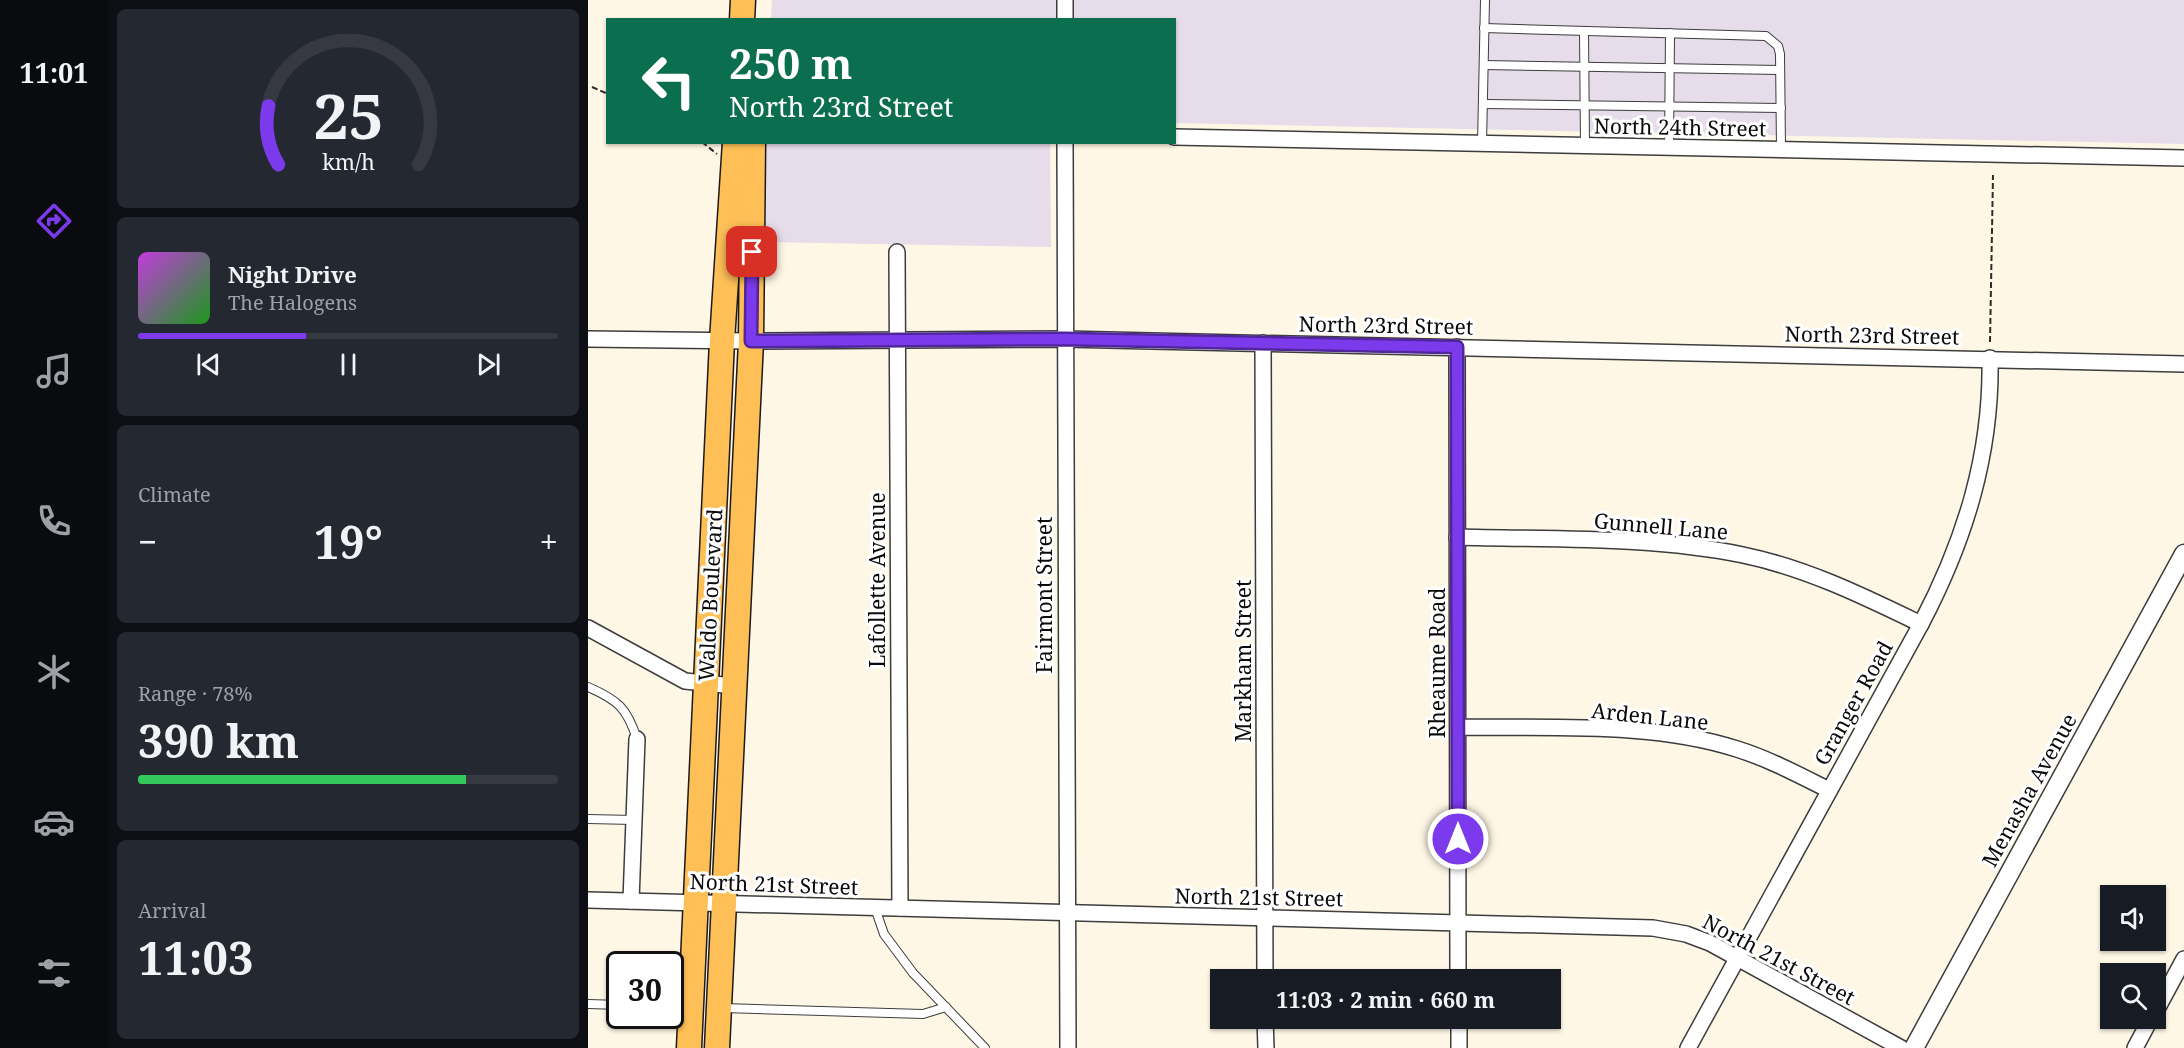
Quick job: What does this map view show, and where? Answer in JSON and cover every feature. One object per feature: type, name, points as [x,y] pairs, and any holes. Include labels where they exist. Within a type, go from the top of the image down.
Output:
[{"type":"main road","points":[[742,18],[743,0]]},
{"type":"main road","points":[[758,18],[759,0]]},
{"type":"main road","name":"Waldo Boulevard","points":[[717,1048],[751,341],[753,144]]},
{"type":"main road","name":"Waldo Boulevard","points":[[684,979],[695,903],[723,341],[729,151]]},
{"type":"main road","name":"Waldo Boulevard","points":[[684,1025],[689,1048]]},
{"type":"street","points":[[1065,0],[1065,18]]},
{"type":"street","name":"North 24th Street","points":[[1176,137],[2184,158]]},
{"type":"street","name":"Fairmont Street","points":[[1065,144],[1065,913],[1068,1048]]},
{"type":"street","name":"Lafollette Avenue","points":[[897,252],[900,908]]},
{"type":"street","name":"North 23rd Street","points":[[588,339],[723,341],[1064,339],[2184,364]]},
{"type":"street","name":"Markham Street","points":[[1263,343],[1265,969]]},
{"type":"street","name":"Rheaume Road","points":[[1457,347],[1458,969]]},
{"type":"street","name":"Granger Road","points":[[1688,1048],[1920,624],[1954,556],[1976,489],[1991,400],[1990,358]]},
{"type":"street","name":"Gunnell Lane","points":[[1457,537],[1645,542],[1744,555],[1827,580],[1920,624]]},
{"type":"street","name":"Menasha Avenue","points":[[1914,1048],[2184,554]]},
{"type":"street","points":[[588,628],[680,679],[733,686]]},
{"type":"street","name":"Arden Lane","points":[[1458,727],[1618,730],[1691,737],[1747,752],[1829,790]]},
{"type":"street","points":[[631,901],[637,739]]},
{"type":"street","name":"North 21st Street","points":[[588,900],[1653,928],[1686,934],[1737,958],[1901,1048]]},
{"type":"street","points":[[2166,992],[2184,959]]},
{"type":"street","points":[[1265,1029],[1266,1048]]},
{"type":"street","points":[[1459,1029],[1459,1048]]},
{"type":"street","points":[[2135,1048],[2145,1029]]},
{"type":"lane","points":[[1482,144],[1485,0]]},
{"type":"lane","points":[[1484,28],[1766,36],[1778,46],[1781,150]]},
{"type":"lane","points":[[1584,31],[1585,146]]},
{"type":"lane","points":[[1669,147],[1670,33]]},
{"type":"lane","points":[[1484,65],[1780,70]]},
{"type":"lane","points":[[1484,104],[1780,108]]},
{"type":"lane","points":[[588,687],[604,693],[629,714],[637,739]]},
{"type":"lane","points":[[588,819],[634,820]]},
{"type":"lane","points":[[874,908],[884,934],[914,973],[985,1048]]},
{"type":"lane","points":[[588,1004],[606,1005]]},
{"type":"lane","points":[[719,1008],[923,1014],[946,1007]]},
{"type":"path","points":[[592,87],[606,93]]},
{"type":"path","points":[[708,144],[729,151]]},
{"type":"path","points":[[1990,342],[1993,175]]},
{"type":"shaded area","points":[[772,0],[2184,0],[2184,144],[1176,123],[1176,18],[771,18]]},
{"type":"shaded area","points":[[766,144],[1050,144],[1051,247],[764,242]]},
{"type":"route","points":[[752,252],[751,341],[1064,339],[1457,347],[1458,839]]}]
